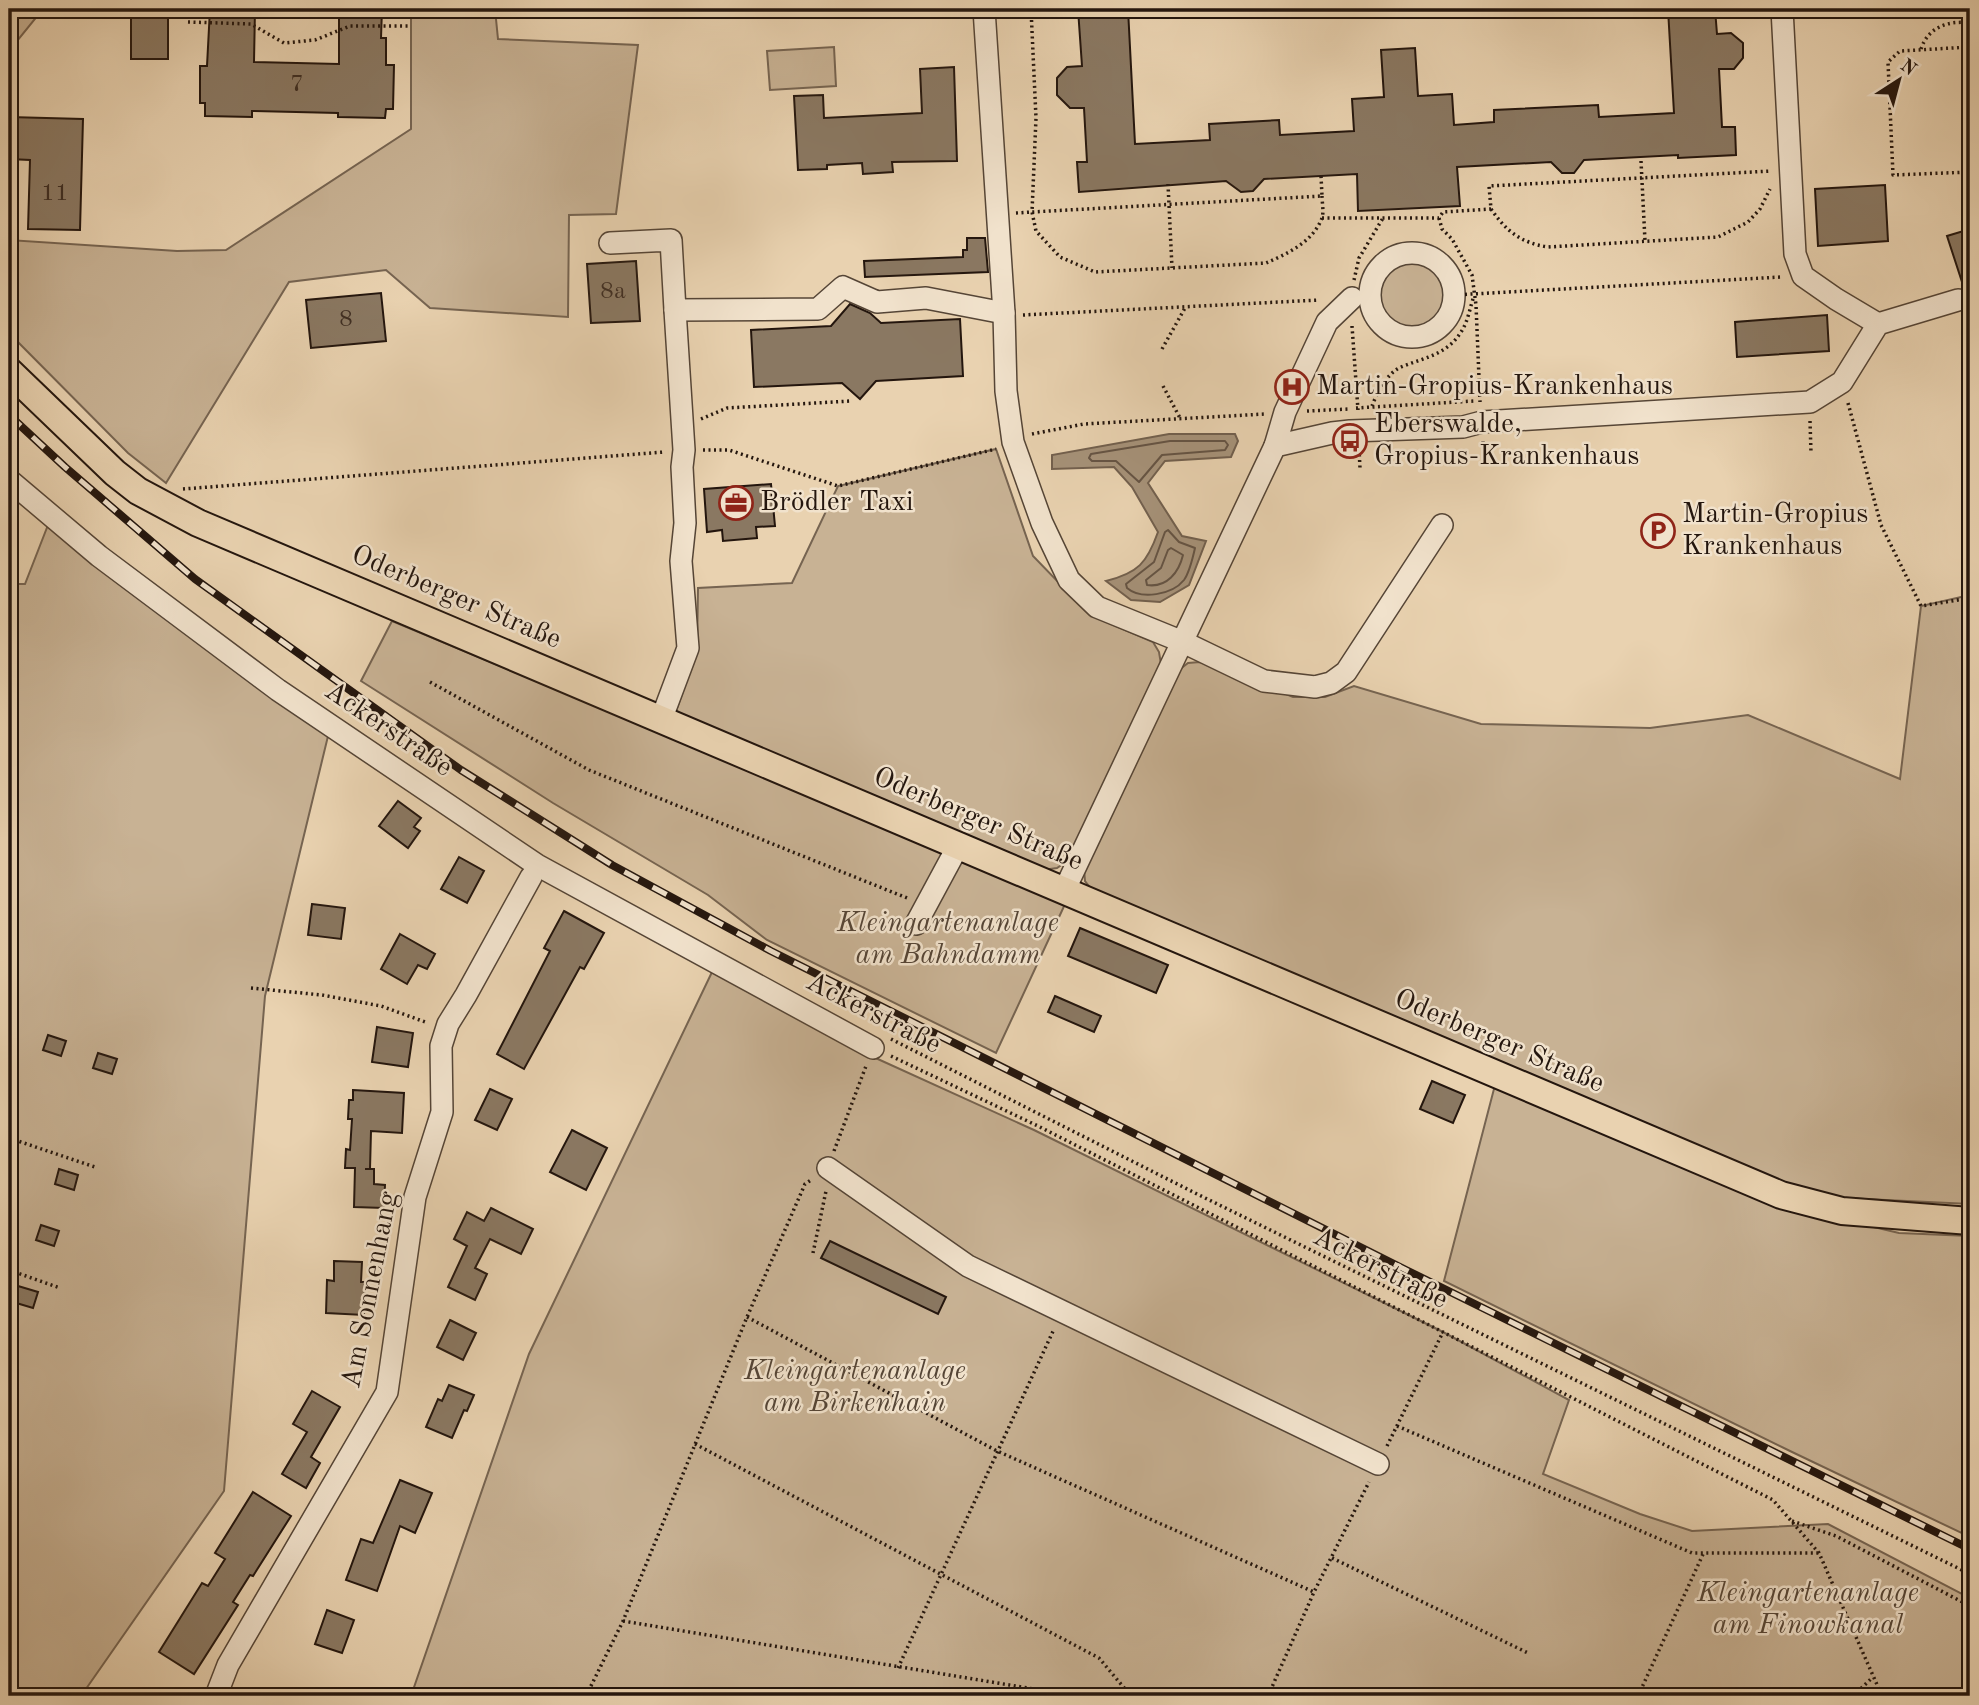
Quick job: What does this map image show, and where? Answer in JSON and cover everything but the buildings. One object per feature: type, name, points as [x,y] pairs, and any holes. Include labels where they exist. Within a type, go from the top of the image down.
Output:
[{"type":"main road","name":"Oderberger Straße","points":[[9,371],[138,491],[198,523],[1780,1195],[1842,1211],[1970,1221]]},
{"type":"street","points":[[984,9],[1004,313],[1006,391],[1013,442],[1042,523],[1069,580],[1097,607],[1182,642],[1264,681],[1315,687],[1331,684],[1346,672],[1442,526]]},
{"type":"street","points":[[1782,9],[1781,170],[1795,254],[1803,276],[1878,324]]},
{"type":"street","points":[[610,243],[671,240],[684,450],[682,467],[685,523],[681,561],[688,648],[661,720]]},
{"type":"street","points":[[1417,253],[1431,257],[1445,268],[1465,294],[1443,324],[1428,334],[1410,337],[1390,331],[1379,322],[1372,309],[1369,292],[1373,277],[1384,263],[1399,254],[1417,253]]},
{"type":"street","points":[[675,310],[818,309],[843,287],[877,302],[926,299],[1004,313]]},
{"type":"street","points":[[1064,891],[1275,446],[1285,412],[1327,322],[1352,298]]},
{"type":"street","points":[[1275,446],[1332,433],[1463,427],[1481,411],[1810,402],[1842,382],[1878,324],[1958,300]]},
{"type":"street","name":"Ackerstraße","points":[[9,480],[99,556],[285,694],[537,865],[881,1043]]},
{"type":"street","points":[[921,915],[958,846]]},
{"type":"street","name":"Am Sonnenhang","points":[[216,1696],[228,1665],[387,1392],[415,1198],[442,1112],[441,1046],[446,1030],[531,877]]},
{"type":"street","points":[[828,1168],[968,1266],[1378,1464]]},
{"type":"path","points":[[1031,9],[1036,118],[1032,212],[1036,231],[1060,257],[1095,272],[1266,263],[1287,254],[1309,238],[1322,218],[1321,176]]},
{"type":"path","points":[[188,22],[251,24],[285,43],[315,40],[350,26],[411,26]]},
{"type":"path","points":[[1921,49],[1923,41],[1936,28],[1947,23],[1970,23]]},
{"type":"path","points":[[1970,47],[1899,51],[1888,62],[1893,175],[1970,172]]},
{"type":"path","points":[[1641,161],[1645,241]]},
{"type":"path","points":[[1770,186],[1760,209],[1748,222],[1718,237],[1548,247],[1535,245],[1505,229],[1491,209],[1489,186],[1781,170]]},
{"type":"path","points":[[1771,178],[1781,170]]},
{"type":"path","points":[[1168,184],[1172,268]]},
{"type":"path","points":[[997,216],[1322,196]]},
{"type":"path","points":[[1372,407],[1377,393],[1399,368],[1429,358],[1448,346],[1462,331],[1465,294],[1472,275],[1452,239],[1442,229],[1440,218],[1443,212],[1491,209]]},
{"type":"path","points":[[1353,358],[1352,298],[1359,258],[1383,217]]},
{"type":"path","points":[[1322,218],[1440,218]]},
{"type":"path","points":[[1465,294],[1803,276]]},
{"type":"path","points":[[1465,294],[1481,411],[1483,467]]},
{"type":"path","points":[[1004,313],[1028,316],[1352,298]]},
{"type":"path","points":[[1162,349],[1185,307]]},
{"type":"path","points":[[1842,382],[1881,525],[1921,607],[1970,598]]},
{"type":"path","points":[[1163,386],[1180,419]]},
{"type":"path","points":[[683,428],[727,408],[851,401]]},
{"type":"path","points":[[1810,402],[1811,453]]},
{"type":"path","points":[[174,491],[684,450],[729,450],[838,486],[996,449],[1025,435],[1084,424],[1372,407],[1481,411]]},
{"type":"path","points":[[430,682],[589,770],[921,915]]},
{"type":"path","points":[[251,988],[322,995],[381,1006],[446,1030]]},
{"type":"path","points":[[813,1253],[828,1168],[881,1043],[1970,1574]]},
{"type":"path","name":"Ackerstraße","points":[[881,1043],[1038,1126],[1773,1500],[1790,1520]]},
{"type":"path","points":[[9,1138],[94,1167]]},
{"type":"path","points":[[586,1696],[623,1621],[747,1317],[805,1184],[828,1168]]},
{"type":"path","points":[[9,1270],[60,1288]]},
{"type":"path","points":[[898,1668],[1063,1311]]},
{"type":"path","points":[[747,1317],[997,1451],[1314,1592]]},
{"type":"path","points":[[1268,1696],[1314,1592],[1443,1332]]},
{"type":"path","points":[[9,1398],[17,1400]]},
{"type":"path","points":[[1397,1426],[1692,1553],[1819,1553]]},
{"type":"path","points":[[695,1444],[1099,1658],[1131,1696]]},
{"type":"path","points":[[1790,1520],[1819,1553],[1882,1696]]},
{"type":"path","points":[[1790,1520],[1836,1536],[1970,1606]]},
{"type":"path","points":[[1638,1696],[1704,1552]]},
{"type":"path","points":[[1331,1558],[1528,1653]]},
{"type":"path","points":[[623,1621],[1076,1696]]},
{"type":"path","points":[[1853,1696],[1872,1677]]},
{"type":"green space","points":[[9,9],[43,9],[9,51]]},
{"type":"green space","points":[[411,9],[495,9],[498,39],[638,45],[616,214],[569,215],[568,317],[430,308],[386,270],[289,282],[166,483],[128,453],[9,333],[9,240],[177,251],[226,250],[411,129]]},
{"type":"green space","points":[[834,47],[836,86],[770,90],[767,51]]},
{"type":"green space","points":[[1412,259],[1431,265],[1441,275],[1447,294],[1441,313],[1431,323],[1412,329],[1393,323],[1383,313],[1377,294],[1383,275],[1393,265]]},
{"type":"green space","points":[[996,449],[1033,556],[1090,615],[1153,642],[1159,652],[1161,664],[1070,859],[1057,868],[1043,870],[675,714],[697,651],[698,588],[792,583],[838,486]]},
{"type":"green space","points":[[48,525],[329,732],[265,996],[224,1491],[81,1696],[9,1696],[9,584],[25,584]]},
{"type":"green space","points":[[1970,595],[1970,1204],[1844,1198],[1775,1181],[1099,899],[1085,881],[1084,869],[1179,670],[1188,663],[1200,662],[1224,668],[1293,697],[1325,697],[1354,686],[1481,724],[1650,728],[1748,715],[1900,779],[1921,606]]},
{"type":"green space","name":"Kleingartenanlage am Bahndamm","points":[[392,621],[1066,902],[996,1053],[767,940],[708,895],[553,803],[361,681]]},
{"type":"green space","name":"Kleingartenanlage am Birkenhain","points":[[713,970],[869,1055],[1034,1130],[1443,1332],[1569,1400],[1543,1474],[1640,1514],[1692,1531],[1828,1524],[1970,1598],[1970,1696],[411,1696],[529,1354]]},
{"type":"green space","points":[[1495,1085],[1840,1219],[1899,1233],[1970,1236],[1970,1537],[1444,1281]]},
{"type":"water","points":[[1169,434],[1235,434],[1238,441],[1231,457],[1165,461],[1148,483],[1182,536],[1206,541],[1189,585],[1160,602],[1131,600],[1106,581],[1126,574],[1140,565],[1150,552],[1158,532],[1132,487],[1114,467],[1052,469],[1052,455]]},
{"type":"railway","points":[[9,415],[195,579],[461,770],[612,865],[771,951],[1970,1549]]},
{"type":"place","name":"Martin-Gropius-Krankenhaus","points":[[1292,387]]},
{"type":"place","name":"Eberswalde, Gropius-Krankenhaus","points":[[1350,441]]},
{"type":"place","name":"Brödler Taxi","points":[[736,503]]},
{"type":"place","name":"Martin-Gropius Krankenhaus","points":[[1658,531]]},
{"type":"park label","name":"Kleingartenanlage am Finowkanal","points":[[1808,1610]]}]
